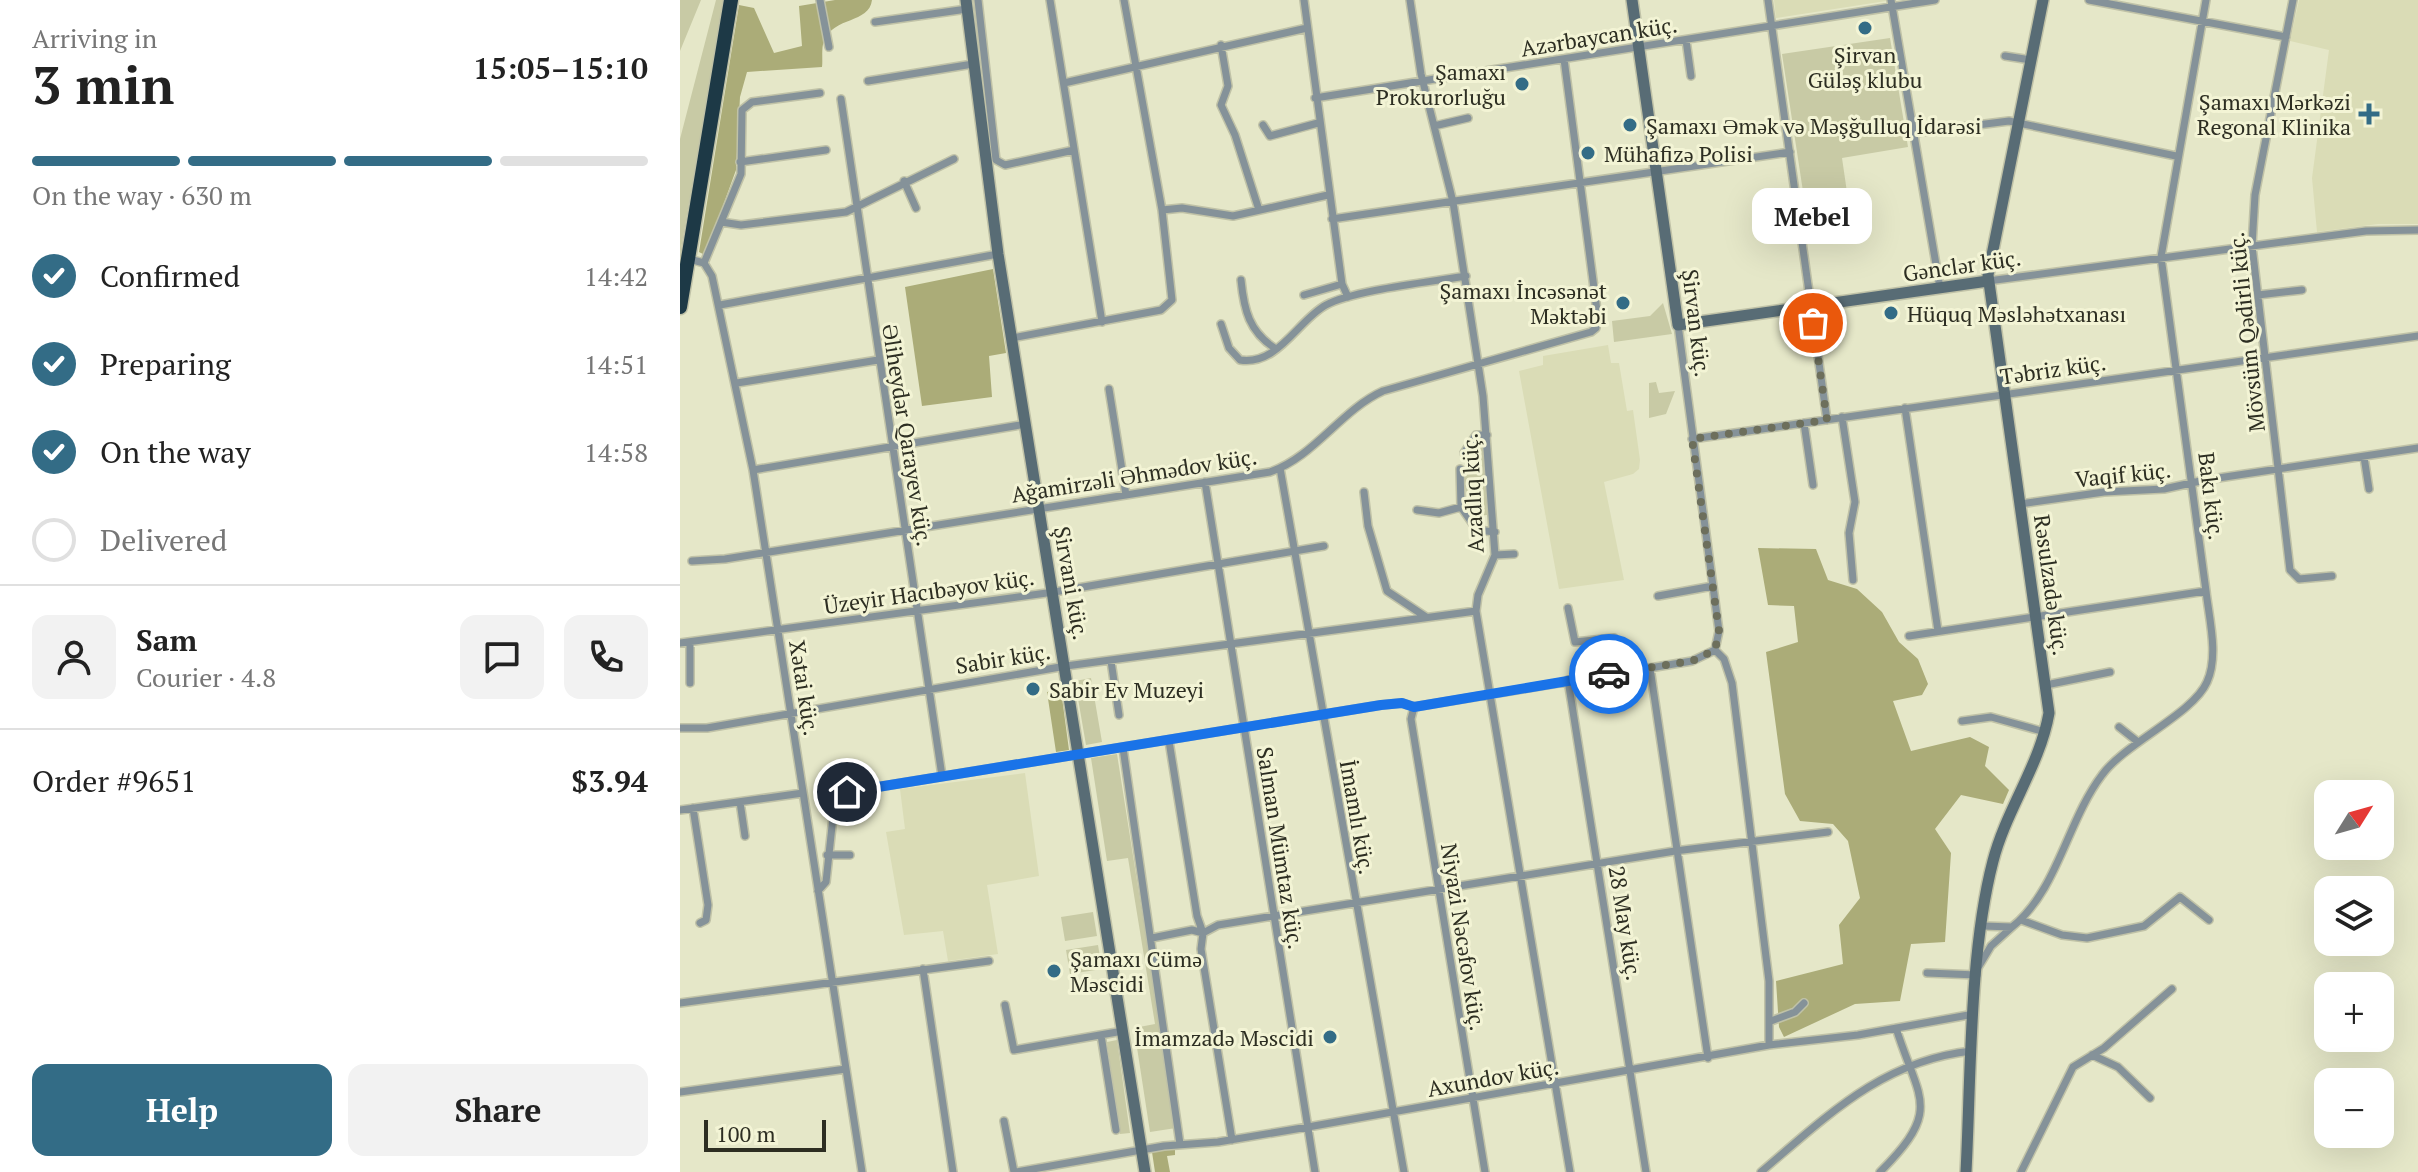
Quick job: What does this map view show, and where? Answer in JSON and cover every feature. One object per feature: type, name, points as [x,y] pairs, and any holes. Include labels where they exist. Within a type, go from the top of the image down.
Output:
[{"type":"highway","points":[[680,307],[731,0]]},
{"type":"street","points":[[820,0],[829,47]]},
{"type":"street","points":[[978,0],[996,160],[1005,165],[1074,150]]},
{"type":"street","points":[[1050,0],[1102,322]]},
{"type":"street","points":[[1012,338],[1161,310],[1172,300],[1162,210],[1124,0]]},
{"type":"street","points":[[1304,0],[1328,195],[1342,284],[1348,297]]},
{"type":"street","name":"Azadlıq küç.","points":[[1410,0],[1422,82],[1453,202],[1480,364],[1495,555],[1478,595],[1476,611],[1518,877],[1570,1172]]},
{"type":"street","name":"Şirvan küç.","points":[[1632,0],[1719,631],[1715,650]]},
{"type":"street","points":[[1768,0],[1827,420]]},
{"type":"street","name":"Azərbaycan küç.","points":[[1315,98],[1772,26],[1892,3],[1935,0]]},
{"type":"street","name":"Rəsulzadə küç.","points":[[1966,1172],[1977,971],[1993,860],[2045,732],[2049,713],[1988,281],[2043,0]]},
{"type":"street","points":[[2089,0],[2286,37]]},
{"type":"street","name":"Bakı küç.","points":[[1977,971],[1991,946],[2021,920],[2042,889],[2102,774],[2198,695],[2207,682],[2211,645],[2206,591],[2161,257],[2176,156],[2206,0]]},
{"type":"street","name":"Mövsüm Qədirli küç.","points":[[2293,0],[2255,195],[2252,246],[2290,570],[2299,579],[2332,576]]},
{"type":"street","points":[[1892,3],[1940,288]]},
{"type":"street","points":[[875,22],[966,4]]},
{"type":"street","name":"Şirvani küç.","points":[[966,4],[998,254],[1125,1030],[1145,1172]]},
{"type":"street","points":[[1064,83],[1221,45],[1307,28]]},
{"type":"street","points":[[1686,40],[1691,76]]},
{"type":"street","points":[[1221,45],[1228,86],[1221,105],[1235,135],[1259,210]]},
{"type":"street","points":[[2005,56],[2031,60]]},
{"type":"street","points":[[1564,59],[1580,183]]},
{"type":"street","points":[[868,81],[973,64]]},
{"type":"street","points":[[689,259],[704,263],[741,174],[741,116],[747,105],[820,93]]},
{"type":"street","name":"Əliheydər Qarayev küç.","points":[[841,99],[942,776]]},
{"type":"street","points":[[1434,126],[1468,118]]},
{"type":"street","points":[[1914,133],[1985,123],[2018,122],[2176,156]]},
{"type":"street","points":[[1263,125],[1270,136],[1318,123]]},
{"type":"street","points":[[740,162],[826,150]]},
{"type":"street","points":[[1332,219],[1790,152]]},
{"type":"street","points":[[721,222],[741,225],[834,215],[857,208],[904,181],[954,159]]},
{"type":"street","points":[[904,181],[916,208]]},
{"type":"street","name":"Ağamirzəli Əhmədov küç.","points":[[692,561],[766,552],[1280,468],[1374,395],[1576,338],[1596,328],[1597,311],[1580,183]]},
{"type":"street","points":[[1162,210],[1182,208],[1233,216],[1328,195]]},
{"type":"street","name":"Gənclər küç.","points":[[1678,325],[2161,257],[2366,231],[2418,230]]},
{"type":"street","points":[[720,305],[998,254]]},
{"type":"street","name":"Xətai küç.","points":[[704,263],[712,276],[720,305],[753,470],[862,1172]]},
{"type":"street","points":[[1221,324],[1229,348],[1240,360],[1255,360],[1276,349],[1323,306],[1348,297],[1466,276]]},
{"type":"street","points":[[1241,280],[1248,318],[1264,341],[1276,349]]},
{"type":"street","points":[[1304,295],[1342,284]]},
{"type":"street","points":[[2258,295],[2302,290]]},
{"type":"street","name":"Təbriz küç.","points":[[1692,439],[2418,336]]},
{"type":"street","points":[[737,383],[878,360]]},
{"type":"street","points":[[1109,389],[1126,495]]},
{"type":"street","points":[[1905,408],[1938,631]]},
{"type":"street","points":[[1842,417],[1855,502],[1848,544],[1853,580]]},
{"type":"street","points":[[1804,423],[1813,485]]},
{"type":"street","points":[[753,470],[1026,424]]},
{"type":"street","points":[[1464,453],[1476,435],[1487,435]]},
{"type":"street","name":"Vaqif küç.","points":[[2020,504],[2116,491],[2164,489],[2418,448]]},
{"type":"street","points":[[2364,457],[2369,489]]},
{"type":"street","name":"İmamlı küç.","points":[[1280,468],[1292,550],[1404,1172]]},
{"type":"street","points":[[1460,469],[1461,507],[1477,530],[1495,532]]},
{"type":"street","name":"Salman Mümtaz küç.","points":[[1205,482],[1315,1172]]},
{"type":"street","points":[[1364,492],[1368,526],[1387,591],[1426,617]]},
{"type":"street","points":[[1417,510],[1439,513],[1461,507]]},
{"type":"street","name":"Üzeyir Hacıbəyov küç.","points":[[680,643],[1054,592],[1324,546]]},
{"type":"street","points":[[1495,555],[1514,554]]},
{"type":"street","points":[[1658,596],[1713,586]]},
{"type":"street","points":[[1909,636],[2036,614],[2206,591]]},
{"type":"street","points":[[1568,608],[1575,642],[1614,638]]},
{"type":"street","name":"Sabir küç.","points":[[680,728],[707,728],[1066,666],[1476,611]]},
{"type":"street","points":[[1600,640],[1605,675]]},
{"type":"street","points":[[690,643],[690,683]]},
{"type":"street","points":[[847,792],[1393,704],[1414,707],[1692,661],[1715,650],[1724,659],[1732,683],[1753,841],[1771,1021],[1769,1045]]},
{"type":"street","points":[[1111,661],[1119,715]]},
{"type":"street","points":[[1650,668],[1708,1058]]},
{"type":"street","points":[[2046,685],[2110,672]]},
{"type":"street","name":"28 May küç.","points":[[1568,680],[1646,1172]]},
{"type":"street","name":"Niyazi Nəcəfov küç.","points":[[1414,707],[1411,719],[1437,891],[1485,1172]]},
{"type":"street","points":[[1962,721],[1991,717],[2045,732]]},
{"type":"street","points":[[2119,727],[2127,730],[2138,742]]},
{"type":"street","points":[[1169,741],[1197,916],[1203,933],[1201,949],[1232,1140]]},
{"type":"street","points":[[1123,748],[1180,1144]]},
{"type":"street","points":[[680,810],[803,793]]},
{"type":"street","points":[[740,802],[745,836]]},
{"type":"street","points":[[693,808],[708,905],[706,920],[700,923]]},
{"type":"street","points":[[818,891],[825,887],[833,817]]},
{"type":"street","points":[[1152,938],[1192,930],[1203,933],[1218,925],[1675,851],[1828,832]]},
{"type":"street","points":[[827,855],[850,855]]},
{"type":"street","points":[[2021,920],[2062,935],[2087,938],[2144,926],[2180,897],[2209,920]]},
{"type":"street","points":[[1983,926],[2012,927]]},
{"type":"street","points":[[680,1003],[989,961]]},
{"type":"street","points":[[923,969],[953,1172]]},
{"type":"street","points":[[1927,973],[1977,971]]},
{"type":"street","points":[[2021,1172],[2073,1067],[2172,989]]},
{"type":"street","points":[[1771,1021],[1795,1012],[1804,1003]]},
{"type":"street","points":[[1005,1005],[1014,1050],[1125,1030]]},
{"type":"street","name":"Axundov küç.","points":[[1015,1172],[1180,1144],[1232,1140],[1632,1072],[1769,1045],[1974,1014]]},
{"type":"street","points":[[1880,1172],[1920,1119],[1921,1095],[1907,1065],[1896,1028]]},
{"type":"street","points":[[1101,1035],[1116,1130]]},
{"type":"street","points":[[1761,1172],[1832,1113],[1907,1065],[1936,1055],[1972,1051]]},
{"type":"street","points":[[2092,1055],[2118,1067],[2150,1098]]},
{"type":"street","points":[[680,1092],[846,1069]]},
{"type":"street","points":[[1004,1121],[1015,1172]]},
{"type":"shaded area","points":[[680,0],[701,0],[680,51]]},
{"type":"shaded area","points":[[716,0],[724,0],[680,255],[680,139]]},
{"type":"shaded area","points":[[835,0],[872,0],[865,13],[829,33],[823,44],[822,67],[747,72],[740,97],[736,170],[705,255],[699,252],[739,5],[754,8],[774,53],[802,46],[799,6]]},
{"type":"shaded area","points":[[1774,0],[1886,0],[1886,1],[1776,18]]},
{"type":"shaded area","name":"Şamaxı Mərkəzi Regonal Klinika","points":[[2299,0],[2418,0],[2418,224],[2378,224],[2317,232],[2312,178],[2329,50],[2290,41]]},
{"type":"shaded area","points":[[1890,38],[1908,147],[1842,158],[1849,206],[1806,211],[1782,54]]},
{"type":"shaded area","points":[[993,269],[1006,353],[989,356],[992,397],[922,406],[905,287]]},
{"type":"shaded area","points":[[1663,303],[1672,334],[1614,342],[1612,321],[1650,316]]},
{"type":"shaded area","points":[[1608,345],[1611,363],[1619,363],[1627,411],[1633,410],[1640,460],[1639,469],[1633,474],[1604,482],[1624,580],[1559,589],[1519,371],[1543,365],[1543,356]]},
{"type":"shaded area","points":[[1656,382],[1659,393],[1675,391],[1666,414],[1649,418],[1649,383]]},
{"type":"shaded area","points":[[1473,444],[1483,446],[1487,515],[1474,516],[1465,489],[1466,462]]},
{"type":"shaded area","points":[[1758,548],[1816,549],[1828,580],[1857,589],[1882,612],[1899,642],[1918,659],[1928,684],[1922,695],[1893,701],[1911,751],[1970,737],[1989,747],[1985,766],[2009,790],[2003,804],[1961,795],[1935,829],[1951,853],[1945,942],[1911,944],[1900,1001],[1855,1004],[1784,1037],[1779,1027],[1776,981],[1843,964],[1839,925],[1860,898],[1848,841],[1833,824],[1800,821],[1785,794],[1766,652],[1798,642],[1794,606],[1768,605]]},
{"type":"shaded area","points":[[1091,678],[1102,742],[1086,745],[1075,681]]},
{"type":"shaded area","points":[[1061,690],[1069,750],[1056,752],[1047,692]]},
{"type":"shaded area","points":[[1117,754],[1176,1128],[1150,1132],[1134,1028],[1155,1024],[1128,858],[1107,861],[1091,758]]},
{"type":"shaded area","points":[[1025,773],[1039,876],[987,885],[998,954],[948,961],[943,931],[904,935],[886,832],[905,829],[900,789]]},
{"type":"shaded area","points":[[1093,912],[1097,936],[1065,941],[1061,917]]},
{"type":"shaded area","points":[[1098,945],[1102,969],[1070,974],[1066,950]]},
{"type":"shaded area","points":[[1117,1040],[1130,1133],[1120,1134],[1107,1042]]},
{"type":"shaded area","points":[[1175,1149],[1175,1155],[1167,1156],[1170,1172],[1155,1172],[1152,1152]]},
{"type":"way so far","points":[[1609,674],[1692,661],[1715,650],[1719,631],[1692,439],[1827,420],[1813,323]]},
{"type":"place","name":"Şirvan Güləş klubu","points":[[1865,28]]},
{"type":"place","name":"Şamaxı Prokurorluğu","points":[[1522,84]]},
{"type":"place","name":"Şamaxı Mərkəzi Regonal Klinika","points":[[2369,114]]},
{"type":"place","name":"Şamaxı Əmək və Məşğulluq İdarəsi","points":[[1630,125]]},
{"type":"place","name":"Mühafizə Polisi","points":[[1588,153]]},
{"type":"place","name":"Şamaxı İncəsənət Məktəbi","points":[[1623,303]]},
{"type":"place","name":"Hüquq Məsləhətxanası","points":[[1891,313]]},
{"type":"place","name":"Mebel","points":[[1813,323]]},
{"type":"place","name":"Sabir Ev Muzeyi","points":[[1033,689]]},
{"type":"place","name":"Şamaxı Cümə Məscidi","points":[[1054,971]]},
{"type":"place","name":"İmamzadə Məscidi","points":[[1330,1037]]},
{"type":"route","points":[[847,792],[1381,705],[1402,703],[1414,707],[1423,703],[1609,674]]}]
